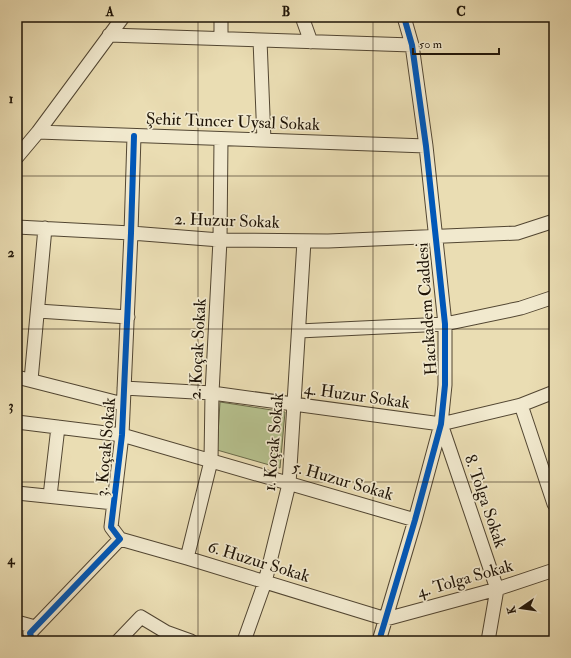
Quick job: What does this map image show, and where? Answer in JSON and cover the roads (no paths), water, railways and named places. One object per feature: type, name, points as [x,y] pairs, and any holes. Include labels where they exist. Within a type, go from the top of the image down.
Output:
[{"type":"street","points":[[17,157],[38,132],[123,17]]},
{"type":"street","points":[[221,17],[221,38]]},
{"type":"street","points":[[302,17],[311,42]]},
{"type":"street","name":"Hacıkadem Caddesi","points":[[380,641],[441,424],[445,385],[445,324],[426,146],[412,45],[404,17]]},
{"type":"street","points":[[109,35],[412,45]]},
{"type":"street","points":[[260,40],[264,140]]},
{"type":"street","name":"Şehit Tuncer Uysal Sokak","points":[[38,132],[426,146]]},
{"type":"street","name":"3. Koçak Sokak","points":[[120,539],[111,527],[122,435],[124,404],[134,136]]},
{"type":"street","name":"2. Koçak Sokak","points":[[187,558],[211,461],[212,393],[220,240],[221,139]]},
{"type":"street","name":"2. Huzur Sokak","points":[[17,227],[131,233],[220,240],[328,241],[518,233],[554,221]]},
{"type":"street","points":[[31,380],[45,228]]},
{"type":"street","name":"1. Koçak Sokak","points":[[244,641],[265,582],[289,484],[304,241]]},
{"type":"street","points":[[299,331],[445,324],[521,308],[554,297]]},
{"type":"street","points":[[38,310],[128,317]]},
{"type":"street","points":[[17,378],[31,380],[124,404]]},
{"type":"street","name":"4. Huzur Sokak","points":[[124,388],[212,393],[441,424]]},
{"type":"street","points":[[441,424],[522,405],[554,392]]},
{"type":"street","points":[[522,405],[554,504]]},
{"type":"street","name":"5. Huzur Sokak","points":[[17,422],[122,435],[415,520]]},
{"type":"street","name":"8. Tolga Sokak","points":[[441,424],[498,589]]},
{"type":"street","points":[[50,496],[58,427]]},
{"type":"street","points":[[17,493],[114,503]]},
{"type":"street","points":[[32,641],[30,633],[35,627],[120,539]]},
{"type":"street","name":"6. Huzur Sokak","points":[[120,539],[386,619]]},
{"type":"street","name":"4. Tolga Sokak","points":[[386,619],[498,589],[554,570]]},
{"type":"street","points":[[488,641],[498,589]]},
{"type":"street","points":[[118,641],[141,618],[166,632],[191,641]]},
{"type":"street","points":[[17,622],[35,627]]}]
